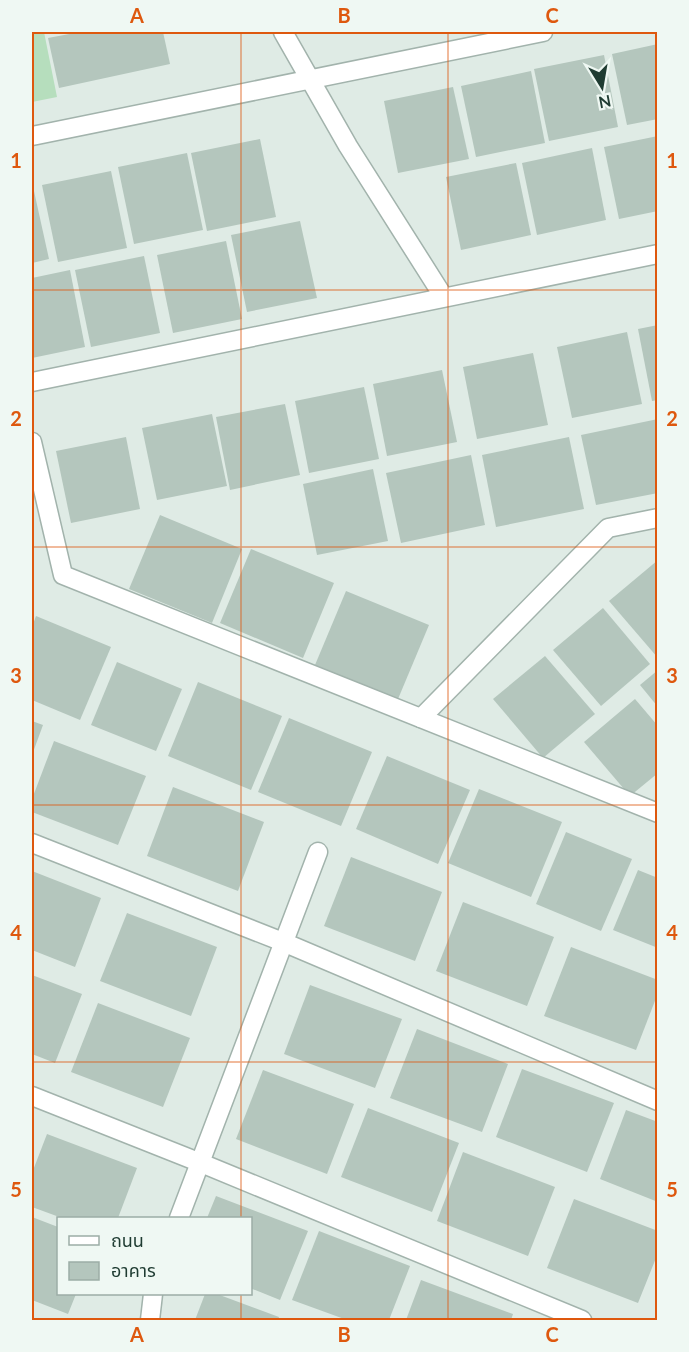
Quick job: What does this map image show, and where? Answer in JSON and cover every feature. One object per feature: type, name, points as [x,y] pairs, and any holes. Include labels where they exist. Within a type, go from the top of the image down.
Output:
[{"type":"street","points":[[283,32],[348,146],[443,296]]},
{"type":"street","points":[[32,136],[543,32]]},
{"type":"street","points":[[32,382],[657,254]]},
{"type":"street","points":[[32,442],[63,575],[657,813]]},
{"type":"street","points":[[421,718],[608,528],[657,518]]},
{"type":"street","points":[[32,843],[283,942],[657,1101]]},
{"type":"street","points":[[179,1217],[318,852]]},
{"type":"street","points":[[32,1096],[582,1320]]},
{"type":"street","points":[[150,1320],[153,1295]]},
{"type":"green space","points":[[32,32],[44,32],[57,97],[32,102]]},
{"type":"building","points":[[80,32],[163,32],[170,64],[59,88],[48,38]]},
{"type":"building","points":[[658,44],[658,119],[627,125],[612,54]]},
{"type":"building","points":[[604,55],[618,127],[549,141],[534,69]]},
{"type":"building","points":[[531,71],[545,143],[476,157],[461,86]]},
{"type":"building","points":[[453,87],[469,159],[398,173],[384,101]]},
{"type":"building","points":[[658,136],[658,211],[619,219],[604,147]]},
{"type":"building","points":[[260,139],[276,217],[207,231],[191,153]]},
{"type":"building","points":[[592,148],[606,220],[537,235],[522,163]]},
{"type":"building","points":[[187,153],[203,230],[134,244],[118,167]]},
{"type":"building","points":[[516,163],[531,235],[461,250],[446,177]]},
{"type":"building","points":[[111,171],[127,248],[58,262],[42,185]]},
{"type":"building","points":[[32,182],[49,259],[32,263]]},
{"type":"building","points":[[300,221],[317,298],[247,312],[231,235]]},
{"type":"building","points":[[226,241],[242,319],[173,333],[157,255]]},
{"type":"building","points":[[144,256],[160,333],[91,347],[75,270]]},
{"type":"building","points":[[70,270],[85,347],[32,358],[32,278]]},
{"type":"building","points":[[658,325],[658,400],[652,401],[638,329]]},
{"type":"building","points":[[627,332],[642,404],[572,418],[557,347]]},
{"type":"building","points":[[533,353],[548,425],[477,439],[463,367]]},
{"type":"building","points":[[442,370],[457,442],[387,456],[373,384]]},
{"type":"building","points":[[364,387],[379,459],[309,473],[295,401]]},
{"type":"building","points":[[285,404],[300,475],[230,490],[216,417]]},
{"type":"building","points":[[212,414],[227,486],[157,500],[142,428]]},
{"type":"building","points":[[658,419],[658,493],[596,505],[581,435]]},
{"type":"building","points":[[126,437],[140,509],[71,523],[56,451]]},
{"type":"building","points":[[569,437],[584,509],[496,527],[482,455]]},
{"type":"building","points":[[471,455],[485,525],[401,543],[386,473]]},
{"type":"building","points":[[373,469],[388,541],[317,555],[303,484]]},
{"type":"building","points":[[160,515],[242,549],[212,623],[129,589]]},
{"type":"building","points":[[251,549],[334,583],[303,658],[220,623]]},
{"type":"building","points":[[658,560],[658,658],[609,601]]},
{"type":"building","points":[[346,591],[429,625],[398,699],[315,665]]},
{"type":"building","points":[[603,608],[650,664],[601,706],[553,650]]},
{"type":"building","points":[[36,616],[111,647],[80,720],[32,700],[32,627]]},
{"type":"building","points":[[545,656],[595,714],[543,758],[493,699]]},
{"type":"building","points":[[117,662],[182,689],[156,751],[91,725]]},
{"type":"building","points":[[658,670],[658,707],[640,685]]},
{"type":"building","points":[[198,682],[282,716],[251,790],[168,756]]},
{"type":"building","points":[[635,699],[658,726],[658,773],[630,796],[584,742]]},
{"type":"building","points":[[289,718],[372,752],[341,826],[258,792]]},
{"type":"building","points":[[32,721],[43,725],[32,755]]},
{"type":"building","points":[[54,741],[146,776],[118,845],[32,812],[32,799]]},
{"type":"building","points":[[387,756],[470,790],[438,864],[356,829]]},
{"type":"building","points":[[173,787],[264,822],[238,891],[147,856]]},
{"type":"building","points":[[479,789],[562,822],[531,897],[448,863]]},
{"type":"building","points":[[566,832],[632,859],[601,931],[536,904]]},
{"type":"building","points":[[351,857],[442,892],[415,961],[324,926]]},
{"type":"building","points":[[638,870],[658,878],[658,948],[613,930]]},
{"type":"building","points":[[32,871],[101,898],[75,967],[32,950]]},
{"type":"building","points":[[463,902],[554,937],[527,1006],[436,971]]},
{"type":"building","points":[[127,913],[217,947],[191,1016],[100,981]]},
{"type":"building","points":[[571,947],[658,980],[658,993],[636,1050],[544,1016]]},
{"type":"building","points":[[32,975],[82,994],[55,1063],[32,1054]]},
{"type":"building","points":[[310,985],[402,1019],[375,1088],[284,1054]]},
{"type":"building","points":[[98,1003],[190,1038],[163,1107],[71,1072]]},
{"type":"building","points":[[417,1029],[508,1064],[482,1132],[390,1098]]},
{"type":"building","points":[[522,1069],[614,1103],[587,1172],[496,1137]]},
{"type":"building","points":[[263,1070],[354,1104],[327,1174],[236,1139]]},
{"type":"building","points":[[368,1108],[459,1143],[432,1212],[341,1177]]},
{"type":"building","points":[[626,1110],[658,1122],[658,1202],[600,1179]]},
{"type":"building","points":[[47,1134],[137,1168],[118,1217],[59,1217],[32,1207],[32,1173]]},
{"type":"building","points":[[463,1152],[555,1187],[528,1256],[437,1221]]},
{"type":"building","points":[[216,1196],[308,1231],[280,1300],[252,1289],[252,1217],[207,1217]]},
{"type":"building","points":[[574,1199],[658,1231],[658,1253],[638,1303],[547,1268]]},
{"type":"building","points":[[32,1217],[57,1227],[57,1295],[76,1295],[68,1314],[32,1300]]},
{"type":"building","points":[[319,1231],[410,1266],[389,1320],[347,1320],[292,1300]]},
{"type":"building","points":[[421,1280],[513,1314],[511,1320],[406,1320]]},
{"type":"building","points":[[205,1295],[220,1295],[279,1317],[278,1320],[195,1320]]}]
